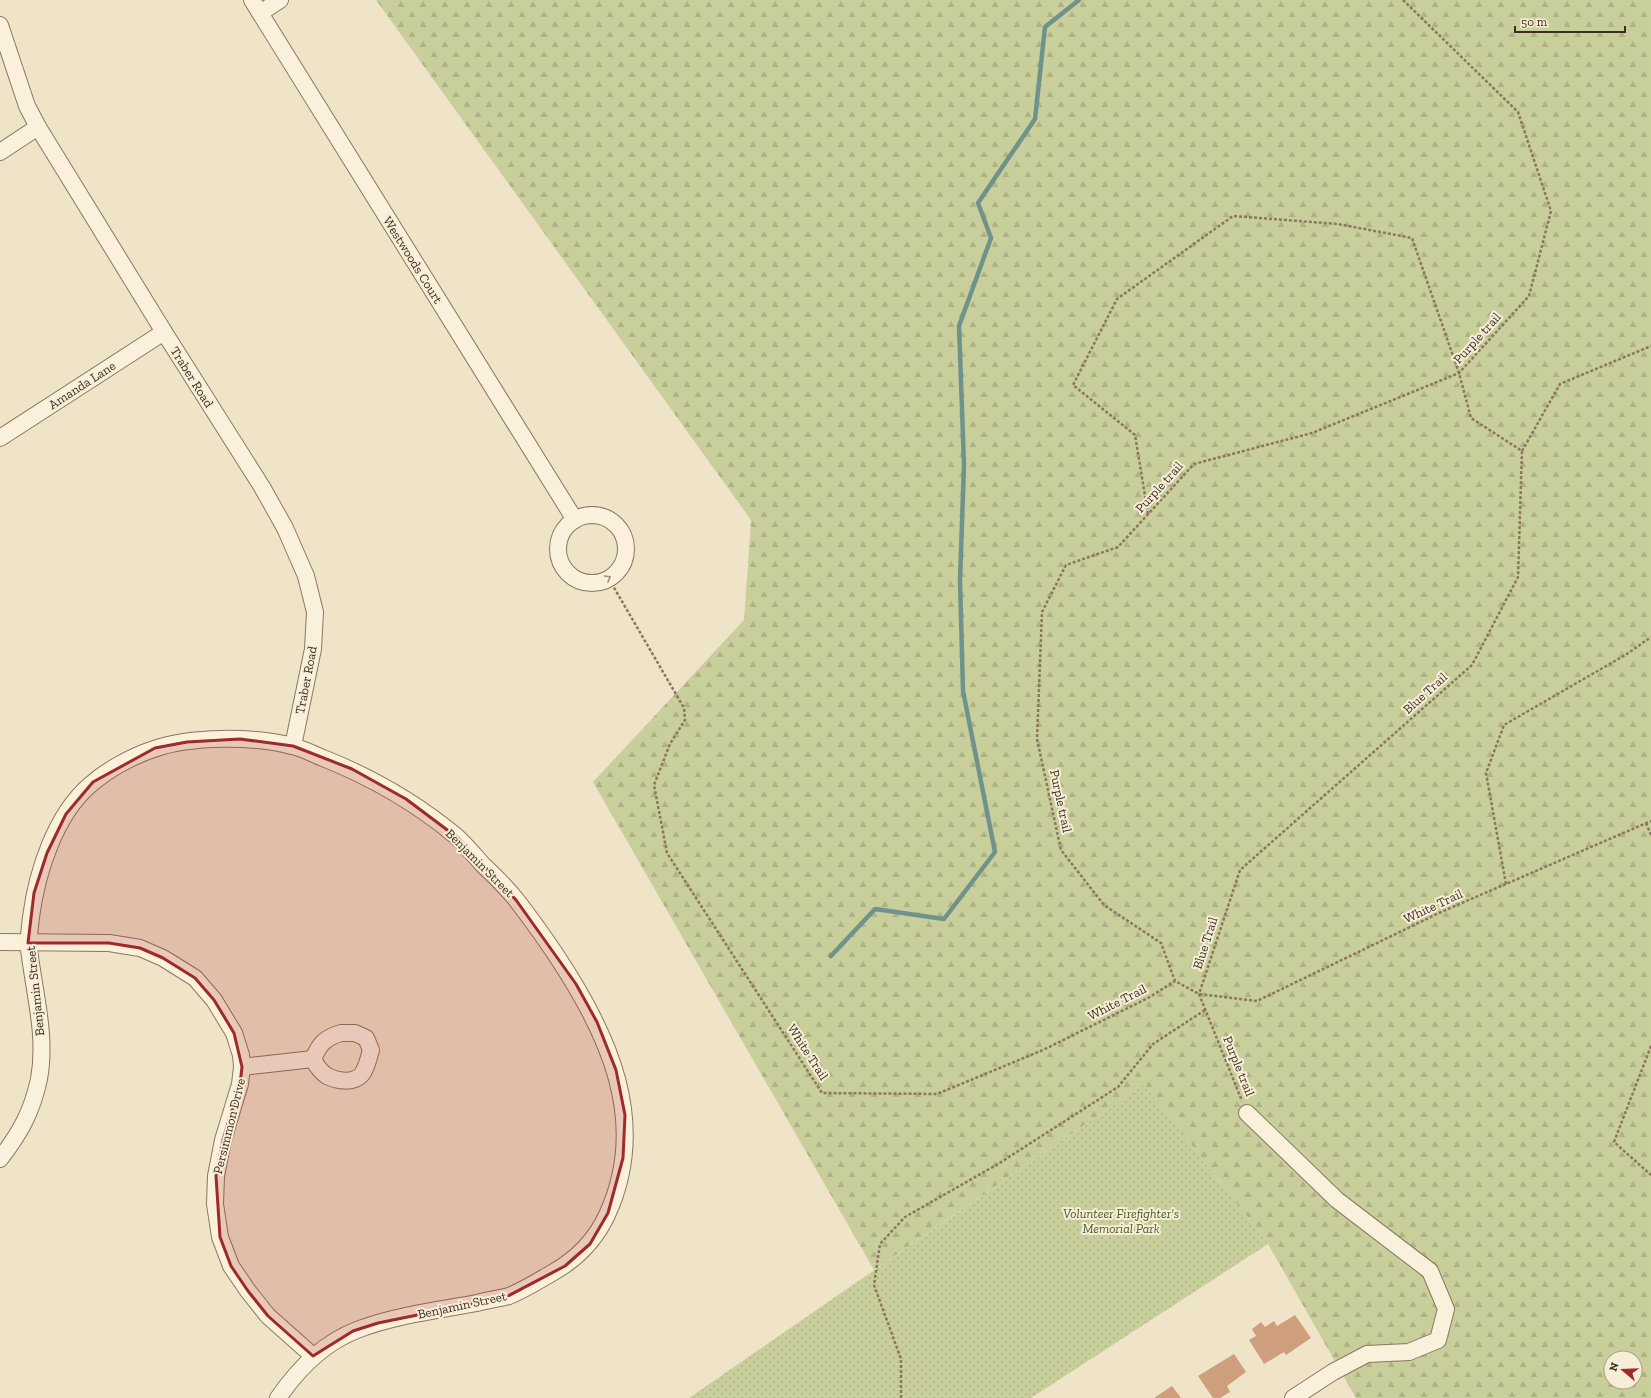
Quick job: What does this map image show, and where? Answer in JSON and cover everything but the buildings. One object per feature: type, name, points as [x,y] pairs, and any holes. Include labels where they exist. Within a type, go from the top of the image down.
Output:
[{"type":"street","points":[[256,6],[280,0]]},
{"type":"street","name":"Westwoods Court","points":[[256,6],[575,520]]},
{"type":"street","name":"Traber Road","points":[[0,25],[27,106],[38,127],[164,332],[262,487],[285,528],[306,576],[315,612],[314,627],[312,648],[293,746]]},
{"type":"street","points":[[0,152],[38,127]]},
{"type":"street","name":"Amanda Lane","points":[[0,438],[164,332]]},
{"type":"street","points":[[586,516],[598,516],[609,520],[618,527],[624,538],[626,549],[624,561],[618,571],[609,579],[598,583],[578,581],[569,575],[562,566],[558,556],[559,541],[566,526],[575,520],[586,516]]},
{"type":"street","name":"Benjamin Street","points":[[0,1159],[15,1139],[31,1110],[39,1076],[41,1035],[28,943],[34,893],[47,853],[66,814],[75,800],[93,782],[122,764],[155,748],[187,742],[240,740],[264,741],[293,746],[352,769],[406,799],[458,838],[516,900],[576,984],[597,1022],[616,1070],[625,1115],[623,1158],[619,1181],[608,1213],[590,1244],[565,1266],[528,1287],[506,1297],[378,1323],[353,1331],[313,1356],[290,1381],[278,1398]]},
{"type":"street","name":"Persimmon Drive","points":[[0,942],[108,943],[140,948],[163,958],[194,978],[214,1000],[234,1033],[242,1055],[240,1084],[223,1140],[216,1176],[215,1204],[220,1237],[231,1266],[248,1291],[268,1316],[313,1356]]},
{"type":"street","points":[[242,1067],[313,1059]]},
{"type":"street","points":[[1247,1113],[1337,1200],[1430,1271],[1446,1309],[1438,1340],[1409,1352],[1366,1354],[1334,1372],[1299,1396]]},
{"type":"path","name":"Purple trail","points":[[1175,981],[1161,942],[1104,905],[1061,850],[1037,739],[1042,612],[1066,565],[1118,547],[1194,464],[1312,433],[1459,373],[1529,296],[1551,211],[1518,112],[1403,0]]},
{"type":"path","points":[[1148,514],[1135,435],[1073,385],[1117,299],[1233,216],[1338,224],[1412,238],[1459,373],[1471,418],[1522,451],[1560,384],[1651,346]]},
{"type":"path","name":"Blue Trail","points":[[1199,994],[1240,870],[1472,665],[1518,577],[1522,451]]},
{"type":"path","name":"White Trail","points":[[609,579],[684,708],[685,720],[670,744],[654,785],[667,853],[822,1093],[937,1094],[1043,1050],[1148,998],[1175,981]]},
{"type":"path","points":[[1506,884],[1486,773],[1504,724],[1627,654],[1651,637]]},
{"type":"path","name":"White Trail","points":[[1199,994],[1257,1001],[1439,913],[1651,821]]},
{"type":"path","points":[[1646,823],[1651,835]]},
{"type":"path","points":[[1175,981],[1199,994]]},
{"type":"path","name":"Purple trail","points":[[1199,994],[1247,1113]]},
{"type":"path","points":[[901,1398],[901,1359],[874,1285],[880,1244],[905,1217],[998,1164],[1118,1087],[1153,1044],[1205,1010]]},
{"type":"path","points":[[1651,1046],[1614,1142],[1651,1175]]},
{"type":"highlighted area","points":[[240,739],[293,746],[352,769],[406,799],[458,838],[516,900],[576,984],[597,1022],[616,1070],[625,1115],[623,1158],[608,1213],[590,1244],[565,1266],[506,1297],[378,1323],[353,1331],[313,1356],[268,1316],[248,1291],[231,1266],[220,1237],[216,1176],[223,1140],[240,1084],[242,1067],[234,1033],[214,1000],[195,978],[163,958],[140,948],[109,943],[28,943],[34,893],[47,853],[66,814],[93,782],[155,748],[187,742]]},
{"type":"green space","points":[[376,0],[1651,0],[1651,1398],[1356,1398],[1268,1244],[1144,1084],[874,1270],[593,782],[744,620],[751,520]]},
{"type":"green space","name":"Volunteer Firefighter's Memorial Park","points":[[1144,1084],[1268,1244],[1031,1398],[689,1398]]},
{"type":"waterway","points":[[831,956],[875,909],[944,919],[995,852],[963,691],[960,580],[964,465],[959,326],[991,238],[978,203],[1035,119],[1045,27],[1079,0]]}]
